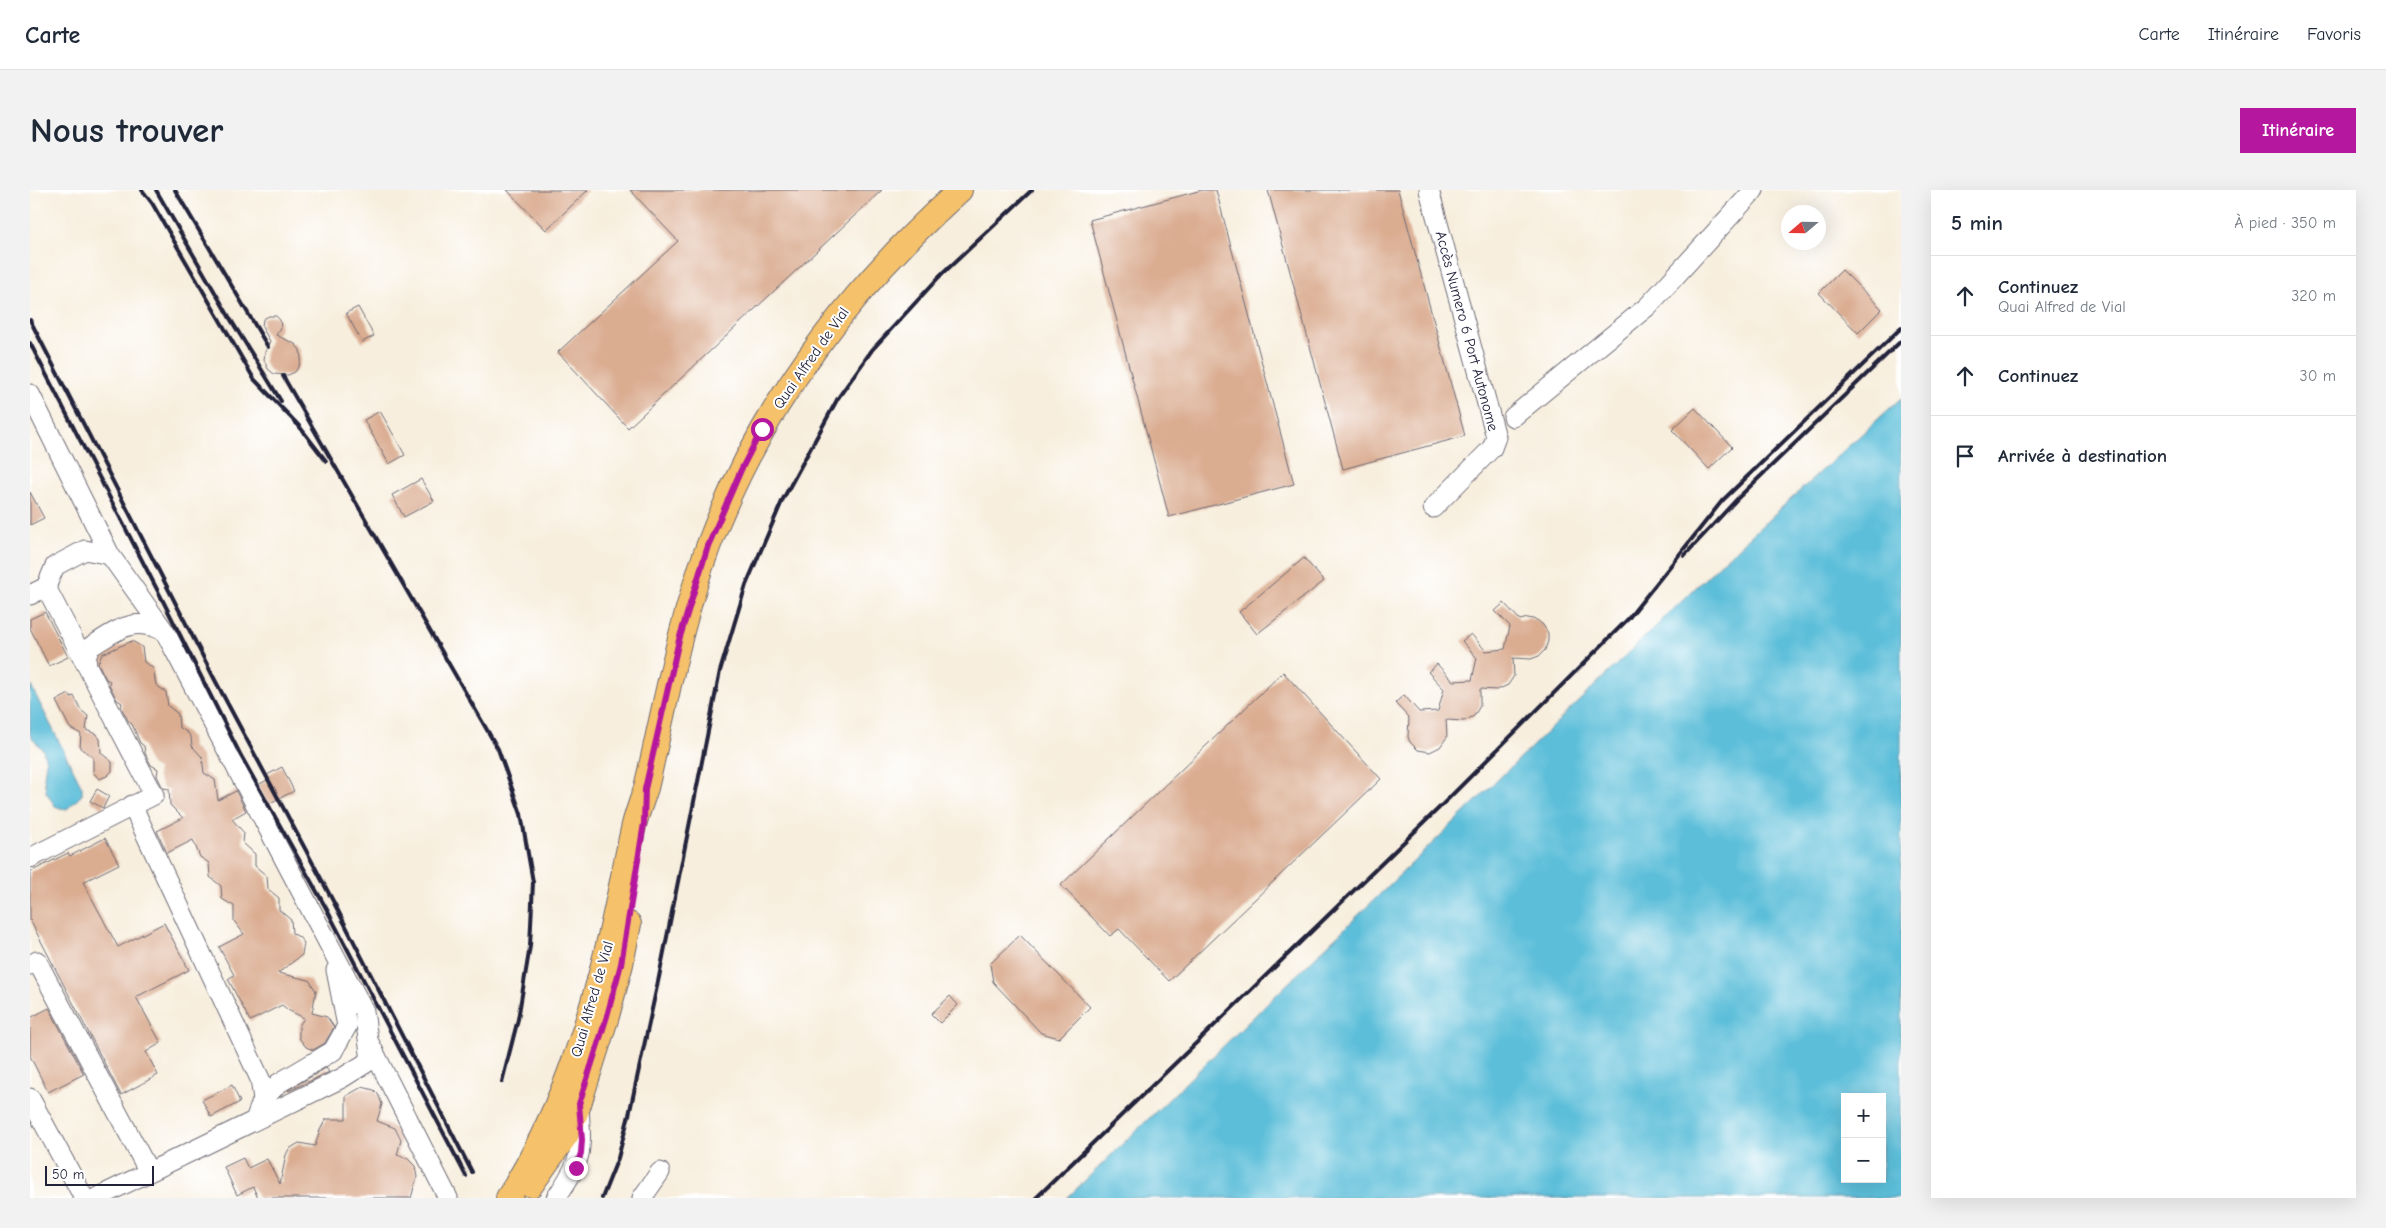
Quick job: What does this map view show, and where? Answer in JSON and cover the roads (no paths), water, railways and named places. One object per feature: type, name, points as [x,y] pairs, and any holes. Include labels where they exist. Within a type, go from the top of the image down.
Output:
[{"type":"main road","name":"Quai Alfred de Vial","points":[[508,1198],[542,1139],[566,1083],[584,1033],[607,951],[635,822],[645,789],[665,697],[691,596],[724,507],[762,429],[806,361],[856,296],[913,234],[960,190]]},
{"type":"main road","name":"Quai Alfred de Vial","points":[[523,1198],[563,1140],[579,1104],[607,1016],[621,964],[644,823],[645,789]]},
{"type":"lane","name":"Accès Numero 6 Port Autonome","points":[[1429,190],[1496,437],[1492,448],[1433,508]]},
{"type":"lane","points":[[1514,417],[1648,306],[1754,190]]},
{"type":"lane","points":[[30,394],[111,557],[165,632],[364,1011],[371,1060],[342,1078],[96,1198]]},
{"type":"lane","points":[[30,858],[154,795],[87,666],[38,591],[56,566],[85,550],[111,557]]},
{"type":"lane","points":[[87,666],[86,658],[90,647],[134,624],[150,624],[165,632]]},
{"type":"lane","points":[[132,805],[260,1079],[263,1099]]},
{"type":"lane","points":[[255,1120],[263,1099],[280,1083],[333,1051],[347,1026],[332,949]]},
{"type":"lane","points":[[30,965],[37,961],[149,1172]]},
{"type":"lane","points":[[368,1040],[448,1198]]},
{"type":"lane","points":[[30,1098],[84,1198]]},
{"type":"lane","points":[[556,1198],[576,1168],[581,1153],[579,1104]]},
{"type":"lane","points":[[642,1198],[660,1172]]},
{"type":"water","points":[[1901,398],[1901,1198],[1067,1198],[1719,565]]},
{"type":"water","points":[[30,684],[82,787],[82,795],[66,810],[55,806],[46,792],[44,777],[46,761],[43,750],[30,735]]},
{"type":"railway","points":[[142,190],[152,203],[254,379],[299,426],[326,461]]},
{"type":"railway","points":[[156,190],[231,320],[281,401]]},
{"type":"railway","points":[[175,190],[268,347]]},
{"type":"railway","points":[[602,1198],[618,1158],[629,1115],[659,977],[720,671],[746,585],[783,499],[838,398],[872,350],[939,277],[1032,190]]},
{"type":"railway","points":[[30,320],[215,680],[333,901],[472,1172]]},
{"type":"railway","points":[[1036,1198],[1438,809],[1628,619],[1722,501],[1901,328]]},
{"type":"railway","points":[[1684,556],[1738,498],[1901,341]]},
{"type":"railway","points":[[30,343],[240,754],[326,908],[466,1176]]},
{"type":"railway","points":[[283,376],[498,749],[521,814],[533,882],[530,946],[518,1019],[502,1082]]}]
